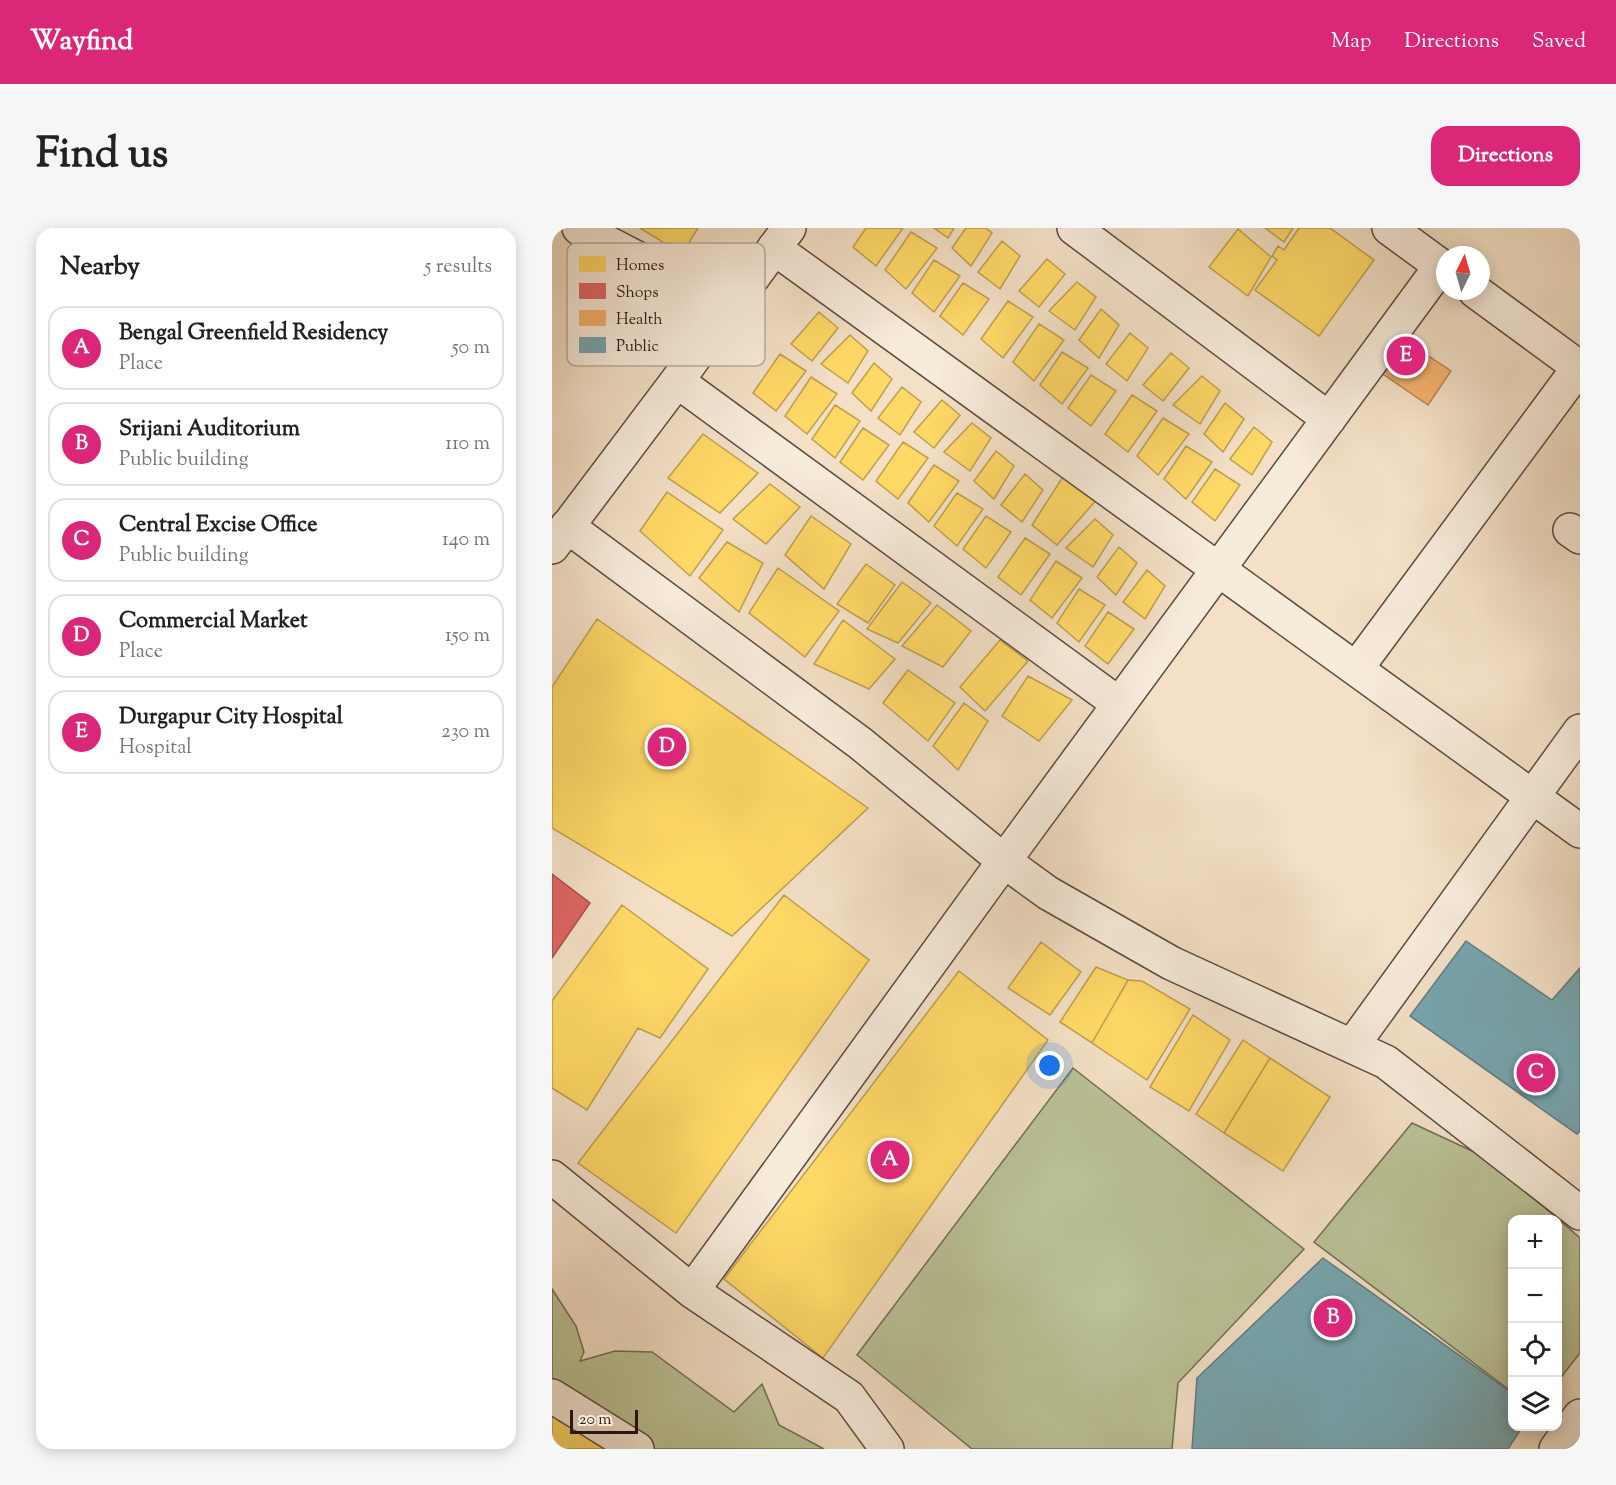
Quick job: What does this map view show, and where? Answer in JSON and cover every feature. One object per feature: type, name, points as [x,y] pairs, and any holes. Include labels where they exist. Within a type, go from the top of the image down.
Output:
[{"type":"street","points":[[579,228],[608,243]]},
{"type":"street","points":[[1074,228],[1329,419]]},
{"type":"street","points":[[1389,228],[1436,262]]},
{"type":"street","points":[[765,260],[781,238],[1218,569],[1580,831]]},
{"type":"street","points":[[692,1291],[1119,704],[1436,276]]},
{"type":"street","points":[[1356,669],[1580,367],[1487,300]]},
{"type":"street","points":[[688,366],[559,537],[860,743],[1004,861],[1048,893],[1172,963],[1386,1062],[1580,1213]]},
{"type":"street","points":[[677,381],[1119,704]]},
{"type":"street","points":[[1352,1046],[1580,731]]},
{"type":"street","points":[[552,1178],[692,1291],[849,1397],[887,1449]]},
{"type":"street","points":[[552,1396],[637,1449]]},
{"type":"street","points":[[1556,1449],[1580,1416]]},
{"type":"green space","points":[[1073,1068],[1304,1249],[1178,1383],[1172,1449],[972,1449],[857,1355]]},
{"type":"green space","points":[[1412,1123],[1487,1158],[1553,1215],[1508,1215],[1508,1389],[1314,1242]]},
{"type":"green space","points":[[1562,1223],[1580,1238],[1580,1353],[1562,1376]]},
{"type":"green space","points":[[552,1289],[576,1326],[584,1352],[580,1361],[615,1351],[652,1352],[734,1412],[762,1384],[779,1425],[824,1449],[655,1449],[580,1397],[552,1406]]},
{"type":"building: Homes","points":[[640,228],[698,228],[689,243],[664,243]]},
{"type":"building: Homes","points":[[866,228],[903,228],[876,266],[853,247]]},
{"type":"building: Homes","points":[[934,228],[954,228],[948,238]]},
{"type":"building: Homes","points":[[966,228],[986,228],[992,233],[971,266],[952,248]]},
{"type":"building: Homes","points":[[1265,228],[1293,228],[1284,242]]},
{"type":"building: Homes","points":[[1299,228],[1330,228],[1374,260],[1319,336],[1255,290],[1277,260],[1272,256],[1278,246],[1284,250]]},
{"type":"building: Homes","points":[[1238,229],[1271,257],[1248,296],[1209,267]]},
{"type":"building: Homes","points":[[911,232],[937,248],[906,289],[885,270]]},
{"type":"building: Homes","points":[[1002,241],[1020,256],[1000,289],[978,272]]},
{"type":"building: Homes","points":[[1047,259],[1065,274],[1039,307],[1019,291]]},
{"type":"building: Homes","points":[[934,260],[960,276],[934,312],[912,293]]},
{"type":"building: Homes","points":[[1077,282],[1096,297],[1075,330],[1049,311]]},
{"type":"building: Homes","points":[[963,283],[989,299],[963,335],[940,316]]},
{"type":"building: Homes","points":[[1008,301],[1033,317],[1003,358],[981,339]]},
{"type":"building: Homes","points":[[1101,309],[1119,325],[1099,358],[1079,340]]},
{"type":"building: Homes","points":[[819,312],[838,328],[812,361],[791,344]]},
{"type":"building: Homes","points":[[1039,324],[1064,340],[1034,381],[1013,362]]},
{"type":"building: Homes","points":[[1130,333],[1148,348],[1127,381],[1106,364]]},
{"type":"building: Homes","points":[[850,335],[868,351],[848,383],[821,364]]},
{"type":"building: Homes","points":[[1062,352],[1088,368],[1062,404],[1040,385]]},
{"type":"building: Homes","points":[[1171,353],[1189,368],[1163,401],[1143,385]]},
{"type":"building: Homes","points":[[780,354],[806,371],[776,411],[753,393]]},
{"type":"building: Homes","points":[[874,363],[892,379],[871,411],[852,393]]},
{"type":"building: Homes","points":[[1091,375],[1116,391],[1091,426],[1068,408]]},
{"type":"building: Homes","points":[[1202,376],[1220,391],[1200,424],[1173,405]]},
{"type":"building: Homes","points":[[811,377],[837,394],[807,434],[785,416]]},
{"type":"building: Homes","points":[[902,387],[921,402],[900,435],[878,418]]},
{"type":"building: Homes","points":[[1132,395],[1157,411],[1128,452],[1105,434]]},
{"type":"building: Homes","points":[[942,400],[960,415],[934,448],[914,432]]},
{"type":"building: Homes","points":[[1225,403],[1244,419],[1223,452],[1204,434]]},
{"type":"building: Homes","points":[[835,405],[860,421],[835,458],[812,439]]},
{"type":"building: Homes","points":[[1163,418],[1189,434],[1158,475],[1137,456]]},
{"type":"building: Homes","points":[[972,423],[991,438],[970,471],[944,452]]},
{"type":"building: Homes","points":[[1254,427],[1272,442],[1252,475],[1230,459]]},
{"type":"building: Homes","points":[[863,428],[889,445],[863,480],[840,462]]},
{"type":"building: Homes","points":[[703,434],[758,473],[720,513],[668,478]]},
{"type":"building: Homes","points":[[903,442],[928,458],[898,499],[876,481]]},
{"type":"building: Homes","points":[[1186,446],[1212,462],[1186,499],[1164,479]]},
{"type":"building: Homes","points":[[996,451],[1014,466],[994,499],[974,481]]},
{"type":"building: Homes","points":[[934,465],[959,481],[929,522],[908,503]]},
{"type":"building: Homes","points":[[1215,469],[1240,485],[1215,521],[1192,502]]},
{"type":"building: Homes","points":[[1066,472],[1098,498],[1057,545],[1032,525]]},
{"type":"building: Homes","points":[[1025,474],[1043,490],[1022,522],[1001,505]]},
{"type":"building: Homes","points":[[770,484],[800,507],[766,544],[733,519]]},
{"type":"building: Homes","points":[[667,492],[723,530],[690,576],[640,531]]},
{"type":"building: Homes","points":[[957,493],[983,509],[957,546],[934,526]]},
{"type":"building: Homes","points":[[811,516],[851,544],[824,589],[785,555]]},
{"type":"building: Homes","points":[[986,516],[1011,532],[986,568],[963,549]]},
{"type":"building: Homes","points":[[1095,519],[1113,535],[1093,567],[1066,548]]},
{"type":"building: Homes","points":[[1025,538],[1050,554],[1021,595],[998,577]]},
{"type":"building: Homes","points":[[727,542],[763,563],[739,612],[699,578]]},
{"type":"building: Homes","points":[[1119,547],[1137,563],[1116,595],[1097,577]]},
{"type":"building: Homes","points":[[1056,561],[1082,578],[1052,618],[1030,600]]},
{"type":"building: Homes","points":[[866,564],[895,585],[868,623],[837,604]]},
{"type":"building: Homes","points":[[778,568],[839,611],[805,657],[749,613]]},
{"type":"building: Homes","points":[[1147,570],[1165,586],[1145,619],[1123,602]]},
{"type":"building: Homes","points":[[902,582],[931,603],[898,643],[867,629]]},
{"type":"building: Homes","points":[[1079,589],[1105,605],[1079,642],[1057,623]]},
{"type":"building: Homes","points":[[937,605],[971,631],[943,667],[902,646]]},
{"type":"building: Homes","points":[[1108,612],[1134,629],[1108,664],[1085,646]]},
{"type":"building: Homes","points":[[597,619],[868,808],[732,936],[552,828],[552,687]]},
{"type":"building: Homes","points":[[843,620],[895,659],[869,689],[814,664]]},
{"type":"building: Homes","points":[[1000,640],[1028,661],[985,711],[960,687]]},
{"type":"building: Homes","points":[[908,670],[955,703],[928,741],[883,703]]},
{"type":"building: Homes","points":[[1028,676],[1072,700],[1039,741],[1002,716]]},
{"type":"building: Homes","points":[[964,703],[988,721],[958,770],[933,746]]},
{"type":"building: Homes","points":[[784,895],[869,960],[676,1233],[578,1163]]},
{"type":"building: Homes","points":[[622,905],[708,969],[660,1038],[638,1028],[587,1110],[552,1088],[552,1001]]},
{"type":"building: Homes","points":[[1041,942],[1081,972],[1050,1015],[1008,988]]},
{"type":"building: Homes","points":[[1096,967],[1128,980],[1092,1043],[1060,1022]]},
{"type":"building: Homes","points":[[959,971],[1048,1040],[823,1358],[724,1279]]},
{"type":"building: Homes","points":[[1128,980],[1142,981],[1190,1009],[1147,1080],[1092,1043]]},
{"type":"building: Homes","points":[[1193,1015],[1230,1040],[1189,1111],[1150,1087]]},
{"type":"building: Homes","points":[[1243,1040],[1270,1058],[1224,1133],[1196,1114]]},
{"type":"building: Homes","points":[[1270,1058],[1330,1097],[1283,1171],[1224,1133]]},
{"type":"building: Homes","points":[[552,1405],[617,1449],[552,1449]]},
{"type":"building: Shops","points":[[552,874],[590,903],[552,958]]},
{"type":"building: Health","points":[[1400,337],[1451,371],[1428,405],[1377,370]]},
{"type":"building: Public","points":[[1466,941],[1552,1000],[1580,968],[1580,1131],[1577,1134],[1410,1016]]},
{"type":"building: Public","points":[[1323,1258],[1508,1390],[1508,1431],[1520,1431],[1508,1449],[1192,1449],[1197,1378]]},
{"type":"place","name":"Durgapur City Hospital","points":[[1406,356]]},
{"type":"place","name":"Commercial Market","points":[[667,747]]},
{"type":"place","name":"Central Excise Office","points":[[1536,1073]]},
{"type":"place","name":"Bengal Greenfield Residency","points":[[890,1160]]},
{"type":"place","name":"Srijani Auditorium","points":[[1333,1318]]}]
